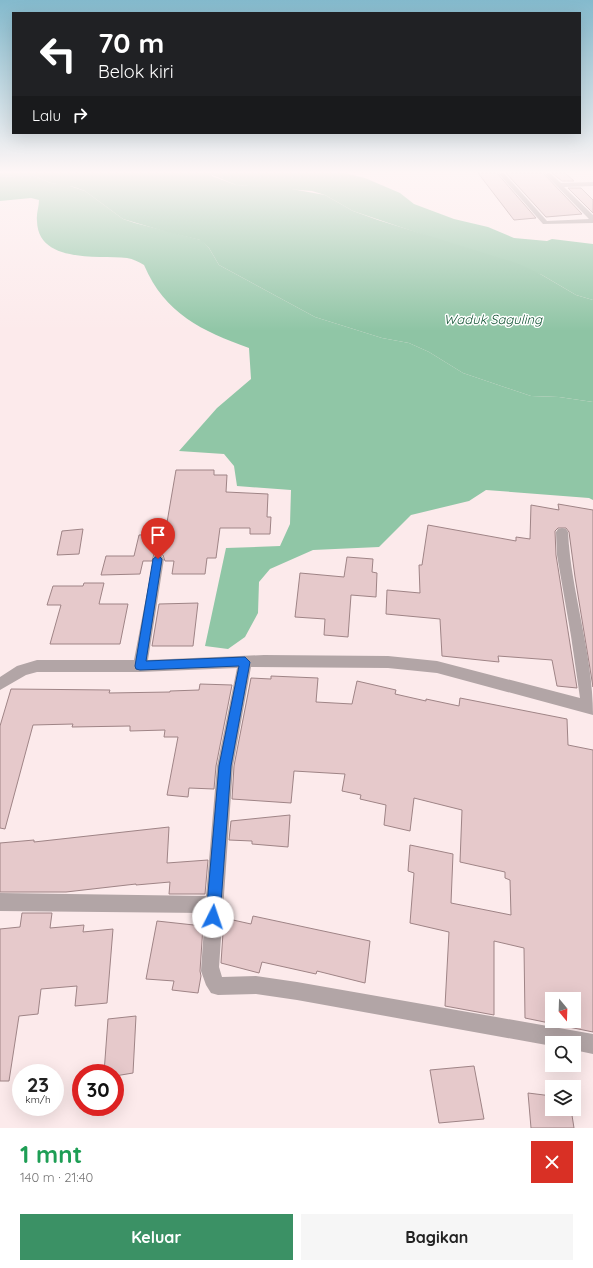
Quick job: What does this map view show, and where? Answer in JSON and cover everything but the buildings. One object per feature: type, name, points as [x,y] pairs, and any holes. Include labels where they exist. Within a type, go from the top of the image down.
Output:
[{"type":"street","points":[[0,684],[22,670],[37,666],[140,666],[245,662],[388,662],[437,666],[590,711],[563,555],[562,532]]},
{"type":"street","points":[[140,666],[158,559]]},
{"type":"street","points":[[245,662],[225,766],[214,905],[210,973],[212,981],[218,986],[256,985],[297,991],[593,1044]]},
{"type":"street","points":[[0,902],[214,905]]},
{"type":"shaded area","points":[[38,226],[145,226],[201,240],[209,248],[219,265],[315,317],[382,338],[409,343],[429,352],[463,373],[531,396],[559,397],[593,402],[593,500],[589,498],[486,490],[469,501],[411,515],[379,547],[313,550],[270,569],[259,582],[258,613],[245,637],[228,649],[205,646],[226,548],[280,546],[290,524],[291,490],[237,486],[234,466],[224,454],[179,451],[217,408],[251,379],[249,348],[216,335],[201,327],[174,308],[153,282],[144,265],[127,258],[86,256],[59,251],[48,244],[40,235]]},
{"type":"shaded area","points":[[396,226],[482,226],[514,238],[547,241],[552,239],[593,244],[593,300],[576,295],[542,275]]},
{"type":"water","name":"Waduk Saguling","points":[[145,226],[396,226],[519,264],[542,275],[576,295],[593,300],[593,402],[559,397],[531,396],[463,373],[429,352],[409,343],[382,338],[315,317],[219,265],[209,248],[200,240]]},
{"type":"route","points":[[158,559],[140,666],[245,662],[225,766],[213,917]]}]
